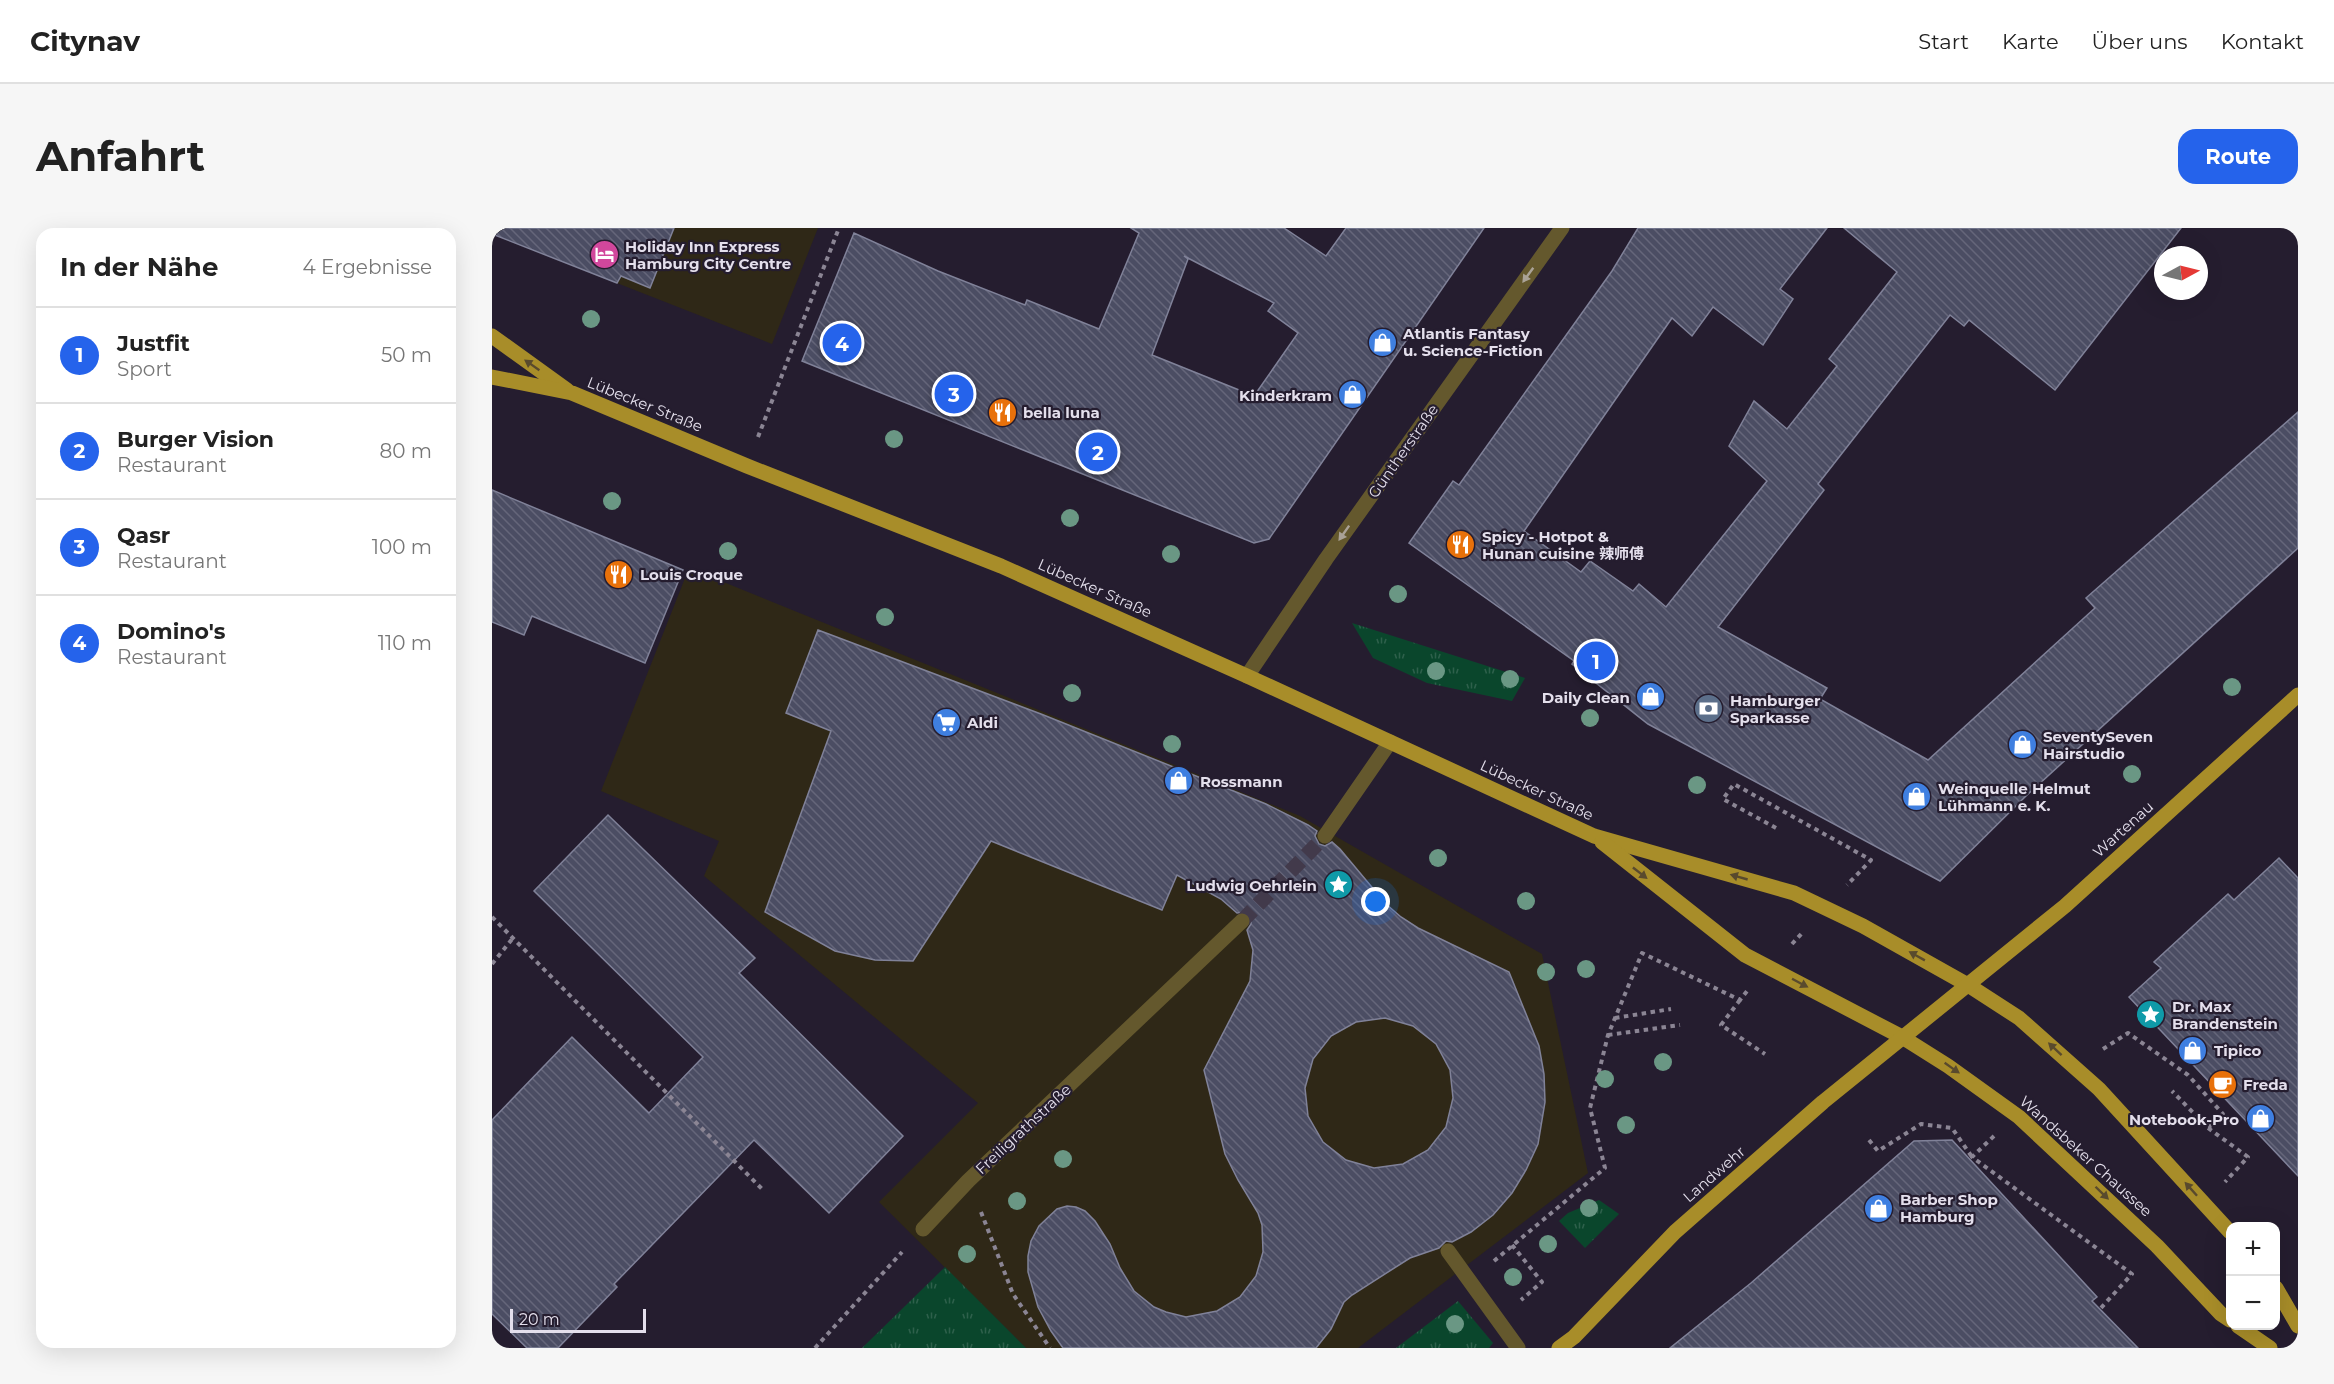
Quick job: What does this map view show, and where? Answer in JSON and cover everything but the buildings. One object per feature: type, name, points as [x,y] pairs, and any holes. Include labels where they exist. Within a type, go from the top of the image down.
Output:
[{"type":"main road","name":"Lübecker Straße","points":[[492,336],[572,393]]},
{"type":"main road","name":"Lübecker Straße","points":[[492,377],[572,393],[747,466],[1001,566],[1247,676],[1594,836],[1794,893],[1863,926],[1968,985]]},
{"type":"main road","name":"Wartenau","points":[[1902,1037],[2065,906],[2298,695]]},
{"type":"main road","name":"Lübecker Straße","points":[[1594,836],[1745,955],[1902,1037]]},
{"type":"main road","points":[[1968,985],[2019,1018],[2099,1089],[2226,1228]]},
{"type":"main road","name":"Wandsbeker Chaussee","points":[[1902,1037],[1948,1066],[2019,1117],[2082,1173],[2226,1317]]},
{"type":"main road","name":"Landwehr","points":[[1559,1348],[1578,1332],[1675,1232],[1823,1102],[1902,1037]]},
{"type":"main road","points":[[2280,1295],[2298,1326]]},
{"type":"main road","points":[[2244,1330],[2270,1348]]},
{"type":"street","name":"Güntherstraße","points":[[1247,676],[1326,559],[1562,228]]},
{"type":"street","points":[[1325,836],[1390,742]]},
{"type":"street","name":"Freiligrathstraße","points":[[923,1229],[968,1181],[1242,921]]},
{"type":"street","points":[[1449,1251],[1518,1348]]},
{"type":"path","points":[[747,466],[839,228]]},
{"type":"path","points":[[1765,1054],[1721,1025],[1740,1000],[1870,860],[1734,784],[1724,800],[1776,828]]},
{"type":"path","points":[[492,917],[764,1190]]},
{"type":"path","points":[[492,964],[513,938]]},
{"type":"path","points":[[1470,1280],[1605,1168],[1590,1108],[1608,1035],[1642,953],[1740,1000]]},
{"type":"path","points":[[1615,1018],[1671,1010]]},
{"type":"path","points":[[1608,1035],[1680,1025]]},
{"type":"path","points":[[2106,1047],[2128,1033],[2188,1075],[2223,1114],[2208,1128]]},
{"type":"path","points":[[2172,1091],[2208,1128],[2248,1157],[2205,1205]]},
{"type":"path","points":[[1869,1140],[1878,1151],[1921,1124],[1952,1128],[1972,1157],[2132,1275],[2100,1309]]},
{"type":"path","points":[[1972,1157],[1984,1144]]},
{"type":"path","points":[[968,1181],[1013,1294],[1050,1348]]},
{"type":"path","points":[[815,1348],[923,1229]]},
{"type":"path","points":[[1512,1245],[1542,1282],[1516,1305]]},
{"type":"shaded area","points":[[492,228],[818,228],[772,344],[492,234]]},
{"type":"shaded area","points":[[689,568],[1300,816],[1542,954],[1588,1173],[1358,1348],[1026,1348],[879,1202],[978,1103],[704,876],[719,841],[601,791]]},
{"type":"green space","points":[[1352,623],[1525,678],[1512,701],[1427,683],[1373,658]]},
{"type":"green space","points":[[1599,1200],[1619,1214],[1585,1248],[1559,1221],[1568,1213]]},
{"type":"green space","points":[[945,1267],[1026,1348],[862,1348]]},
{"type":"green space","points":[[1458,1301],[1493,1343],[1489,1348],[1396,1348]]},
{"type":"tunnel","points":[[1242,921],[1325,836]]},
{"type":"place","name":"Holiday Inn Express Hamburg City Centre","points":[[604,255]]},
{"type":"place","name":"Atlantis Fantasy u. Science-Fiction","points":[[1382,342]]},
{"type":"place","name":"Domino's","points":[[842,343]]},
{"type":"place","name":"Qasr","points":[[954,394]]},
{"type":"place","name":"Kinderkram","points":[[1353,395]]},
{"type":"place","name":"bella luna","points":[[1002,412]]},
{"type":"place","name":"Burger Vision","points":[[1098,452]]},
{"type":"place","name":"Spicy - Hotpot & Hunan cuisine 辣师傅","points":[[1461,545]]},
{"type":"place","name":"Louis Croque","points":[[619,574]]},
{"type":"place","name":"Justfit","points":[[1596,661]]},
{"type":"place","name":"Daily Clean","points":[[1651,697]]},
{"type":"place","name":"Hamburger Sparkasse","points":[[1709,709]]},
{"type":"place","name":"Aldi","points":[[946,722]]},
{"type":"place","name":"SeventySeven Hairstudio","points":[[2022,745]]},
{"type":"place","name":"Rossmann","points":[[1179,781]]},
{"type":"place","name":"Weinquelle Helmut Lühmann e. K.","points":[[1917,797]]},
{"type":"place","name":"Ludwig Oehrlein","points":[[1338,885]]},
{"type":"place","name":"Dr. Max Brandenstein","points":[[2151,1015]]},
{"type":"place","name":"Tipico","points":[[2193,1050]]},
{"type":"place","name":"Freda","points":[[2222,1084]]},
{"type":"place","name":"Notebook-Pro","points":[[2260,1119]]},
{"type":"place","name":"Barber Shop Hamburg","points":[[1879,1208]]}]
